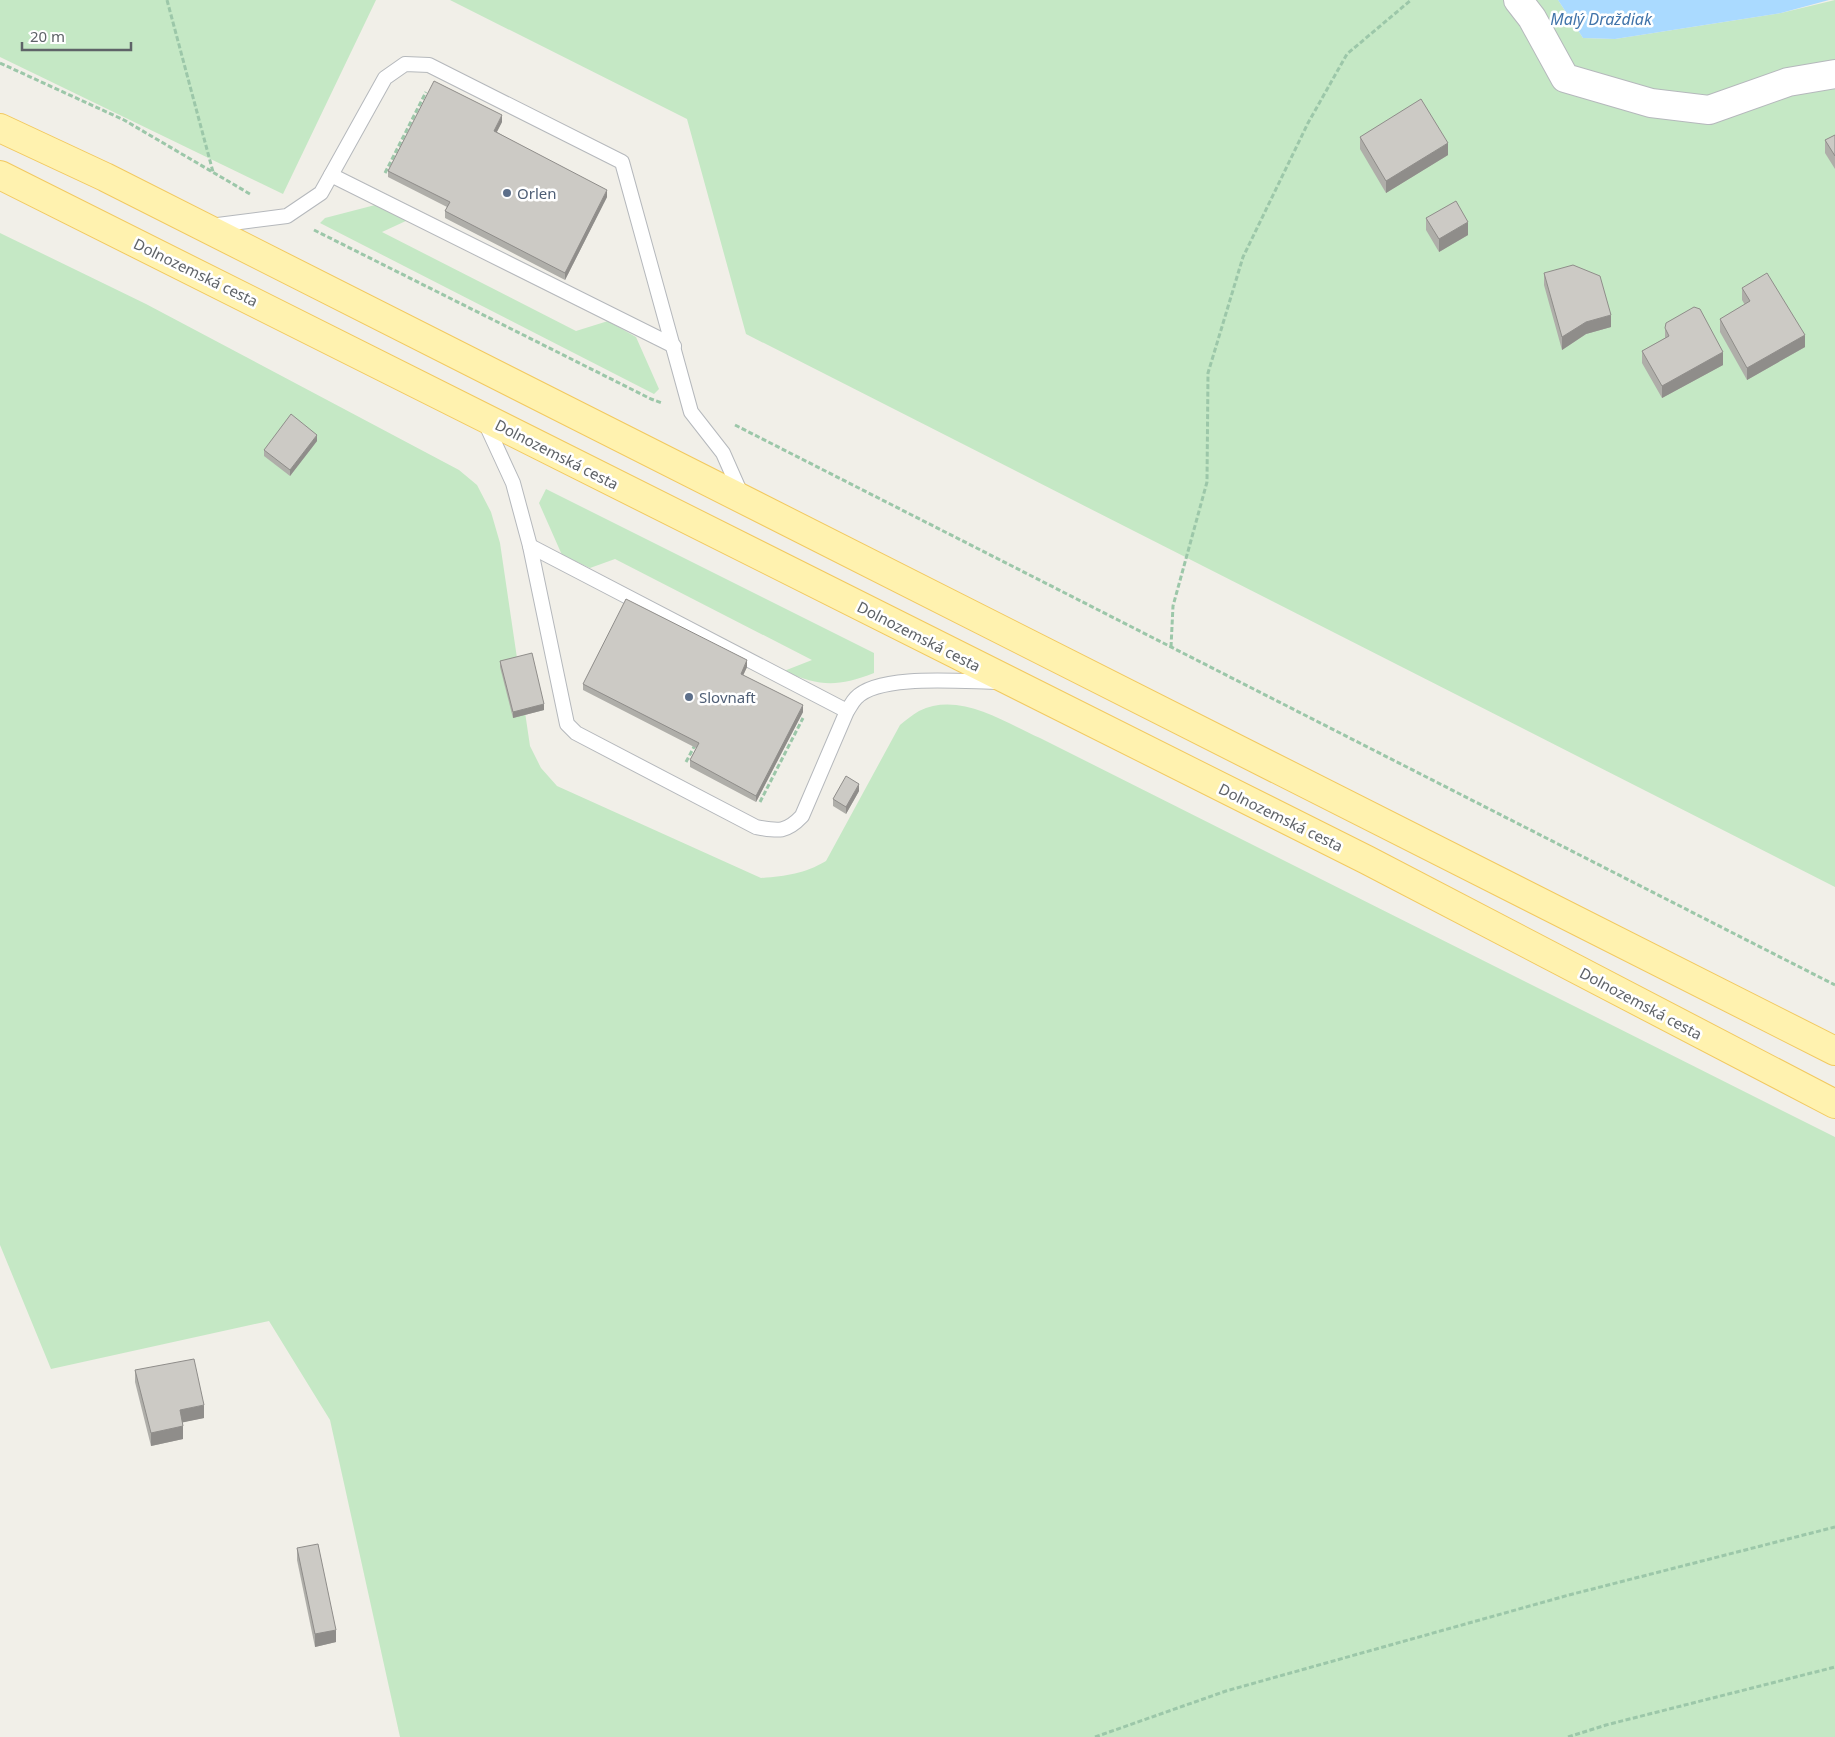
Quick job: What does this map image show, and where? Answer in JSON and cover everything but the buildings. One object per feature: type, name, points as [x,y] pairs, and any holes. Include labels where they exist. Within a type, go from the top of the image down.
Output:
[{"type":"main road","points":[[0,128],[105,177],[203,226],[1835,1051]]},
{"type":"main road","name":"Dolnozemská cesta","points":[[0,175],[1367,860],[1835,1104]]},
{"type":"street","points":[[1518,0],[1532,18],[1565,78],[1651,103],[1709,110],[1788,82],[1835,74]]},
{"type":"lane","points":[[203,226],[287,216],[321,193],[385,78],[405,64],[429,65],[622,162],[692,412],[723,453],[744,499]]},
{"type":"lane","points":[[331,175],[674,346]]},
{"type":"lane","points":[[482,417],[513,483],[530,546],[568,724],[576,734],[749,824],[778,831],[793,826],[802,816],[847,711],[856,697],[874,688],[898,681],[1011,682]]},
{"type":"lane","points":[[530,546],[847,711]]},
{"type":"path","points":[[167,0],[213,173]]},
{"type":"path","points":[[1171,647],[1173,606],[1207,482],[1208,373],[1243,257],[1308,123],[1347,54],[1411,0]]},
{"type":"path","points":[[0,63],[124,120],[287,216],[651,399],[734,424],[1835,985]]},
{"type":"path","points":[[383,177],[427,90]]},
{"type":"path","points":[[749,824],[807,711]]},
{"type":"path","points":[[675,785],[697,742]]},
{"type":"path","points":[[1095,1737],[1226,1691],[1569,1594],[1835,1527]]},
{"type":"path","points":[[1568,1737],[1606,1725],[1835,1667]]},
{"type":"green space","points":[[0,0],[376,0],[283,194],[0,57]]},
{"type":"green space","points":[[450,0],[1558,0],[1583,38],[1615,39],[1781,13],[1835,0],[1835,887],[746,334],[687,119]]},
{"type":"green space","points":[[379,204],[408,220],[382,232],[576,331],[608,321],[636,337],[659,389],[654,394],[320,223],[325,218]]},
{"type":"green space","points":[[0,233],[146,304],[459,470],[477,485],[491,512],[500,543],[530,746],[541,768],[557,786],[761,878],[787,875],[802,872],[826,861],[900,725],[919,711],[934,706],[950,705],[981,711],[1040,738],[1835,1137],[1835,1737],[400,1737],[330,1420],[269,1321],[51,1369],[0,1245]]},
{"type":"green space","points":[[546,489],[874,653],[874,673],[839,683],[819,682],[797,676],[784,671],[812,660],[615,559],[590,568],[562,555],[539,503]]},
{"type":"water","name":"Malý Draždiak","points":[[1558,0],[1829,0],[1781,13],[1615,39],[1583,38]]},
{"type":"place","name":"Orlen","points":[[507,193]]},
{"type":"place","name":"Slovnaft","points":[[689,697]]}]
